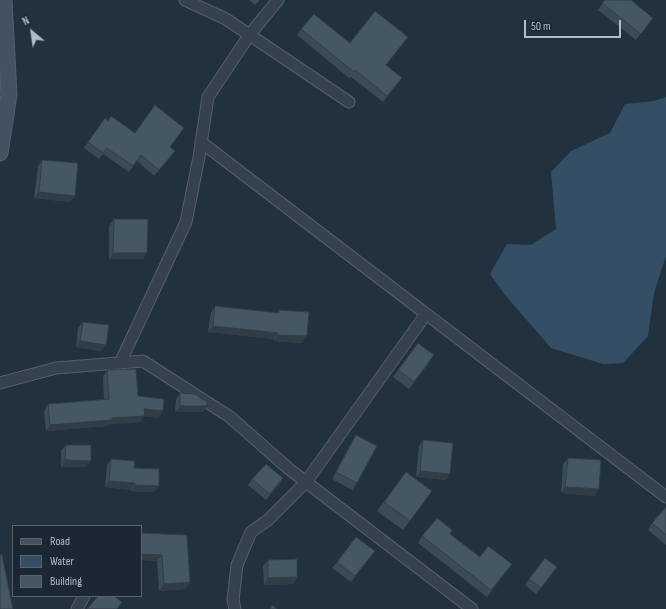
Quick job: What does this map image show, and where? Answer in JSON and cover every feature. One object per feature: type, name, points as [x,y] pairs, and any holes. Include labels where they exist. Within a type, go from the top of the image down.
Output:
[{"type":"street","points":[[0,153],[9,95],[4,0]]},
{"type":"street","points":[[185,0],[226,19],[349,102]]},
{"type":"street","points":[[120,363],[186,222],[208,97],[250,34],[278,0]]},
{"type":"street","points":[[201,142],[666,497]]},
{"type":"street","points":[[235,609],[234,600],[237,565],[251,532],[268,520],[306,482],[426,314]]},
{"type":"street","points":[[0,383],[56,368],[143,361],[230,417],[289,469],[472,609]]},
{"type":"street","points":[[77,609],[83,597]]},
{"type":"water","points":[[666,97],[666,256],[654,293],[648,336],[623,363],[603,364],[551,348],[505,295],[490,274],[507,244],[531,245],[556,229],[551,172],[571,151],[610,133],[625,104],[654,101]]},
{"type":"building","points":[[605,0],[631,0],[653,18],[641,34],[602,3]]},
{"type":"building","points":[[375,11],[408,37],[386,65],[402,78],[387,96],[355,70],[354,72],[301,29],[314,14],[350,43]]},
{"type":"building","points":[[155,105],[184,128],[170,147],[175,151],[159,170],[141,155],[133,166],[107,148],[103,153],[88,142],[105,118],[108,121],[111,116],[135,133]]},
{"type":"building","points":[[42,160],[78,163],[75,196],[39,192]]},
{"type":"building","points":[[114,219],[148,219],[147,253],[113,253]]},
{"type":"building","points":[[215,306],[279,313],[279,310],[309,312],[307,336],[278,335],[278,333],[213,326]]},
{"type":"building","points":[[83,322],[109,325],[106,345],[80,341]]},
{"type":"building","points":[[418,343],[434,355],[414,382],[398,370]]},
{"type":"building","points":[[136,369],[138,396],[164,399],[163,411],[144,409],[145,416],[50,425],[48,404],[109,399],[107,370]]},
{"type":"building","points":[[180,393],[195,394],[207,402],[207,406],[180,406]]},
{"type":"building","points":[[356,435],[377,446],[357,483],[336,472]]},
{"type":"building","points":[[423,440],[453,443],[450,474],[420,471]]},
{"type":"building","points":[[66,445],[91,445],[91,461],[65,460]]},
{"type":"building","points":[[568,458],[601,460],[599,489],[565,487]]},
{"type":"building","points":[[111,459],[135,461],[134,468],[159,469],[159,486],[135,485],[135,483],[109,481]]},
{"type":"building","points":[[266,464],[283,478],[270,494],[252,479]]},
{"type":"building","points":[[406,472],[432,491],[410,521],[384,502]]},
{"type":"building","points":[[666,507],[666,535],[652,523]]},
{"type":"building","points":[[437,518],[452,530],[450,534],[480,557],[488,546],[512,564],[491,590],[422,536]]},
{"type":"building","points":[[142,533],[187,535],[190,582],[164,584],[162,555],[142,554]]},
{"type":"building","points":[[356,537],[375,551],[355,576],[337,562]]},
{"type":"building","points":[[0,555],[2,555],[13,609],[0,609]]},
{"type":"building","points":[[545,558],[557,567],[541,588],[529,579]]},
{"type":"building","points":[[297,559],[297,577],[268,578],[268,560]]},
{"type":"building","points":[[97,597],[115,597],[122,602],[117,609],[87,609]]},
{"type":"building","points":[[272,605],[277,609],[270,609]]}]
